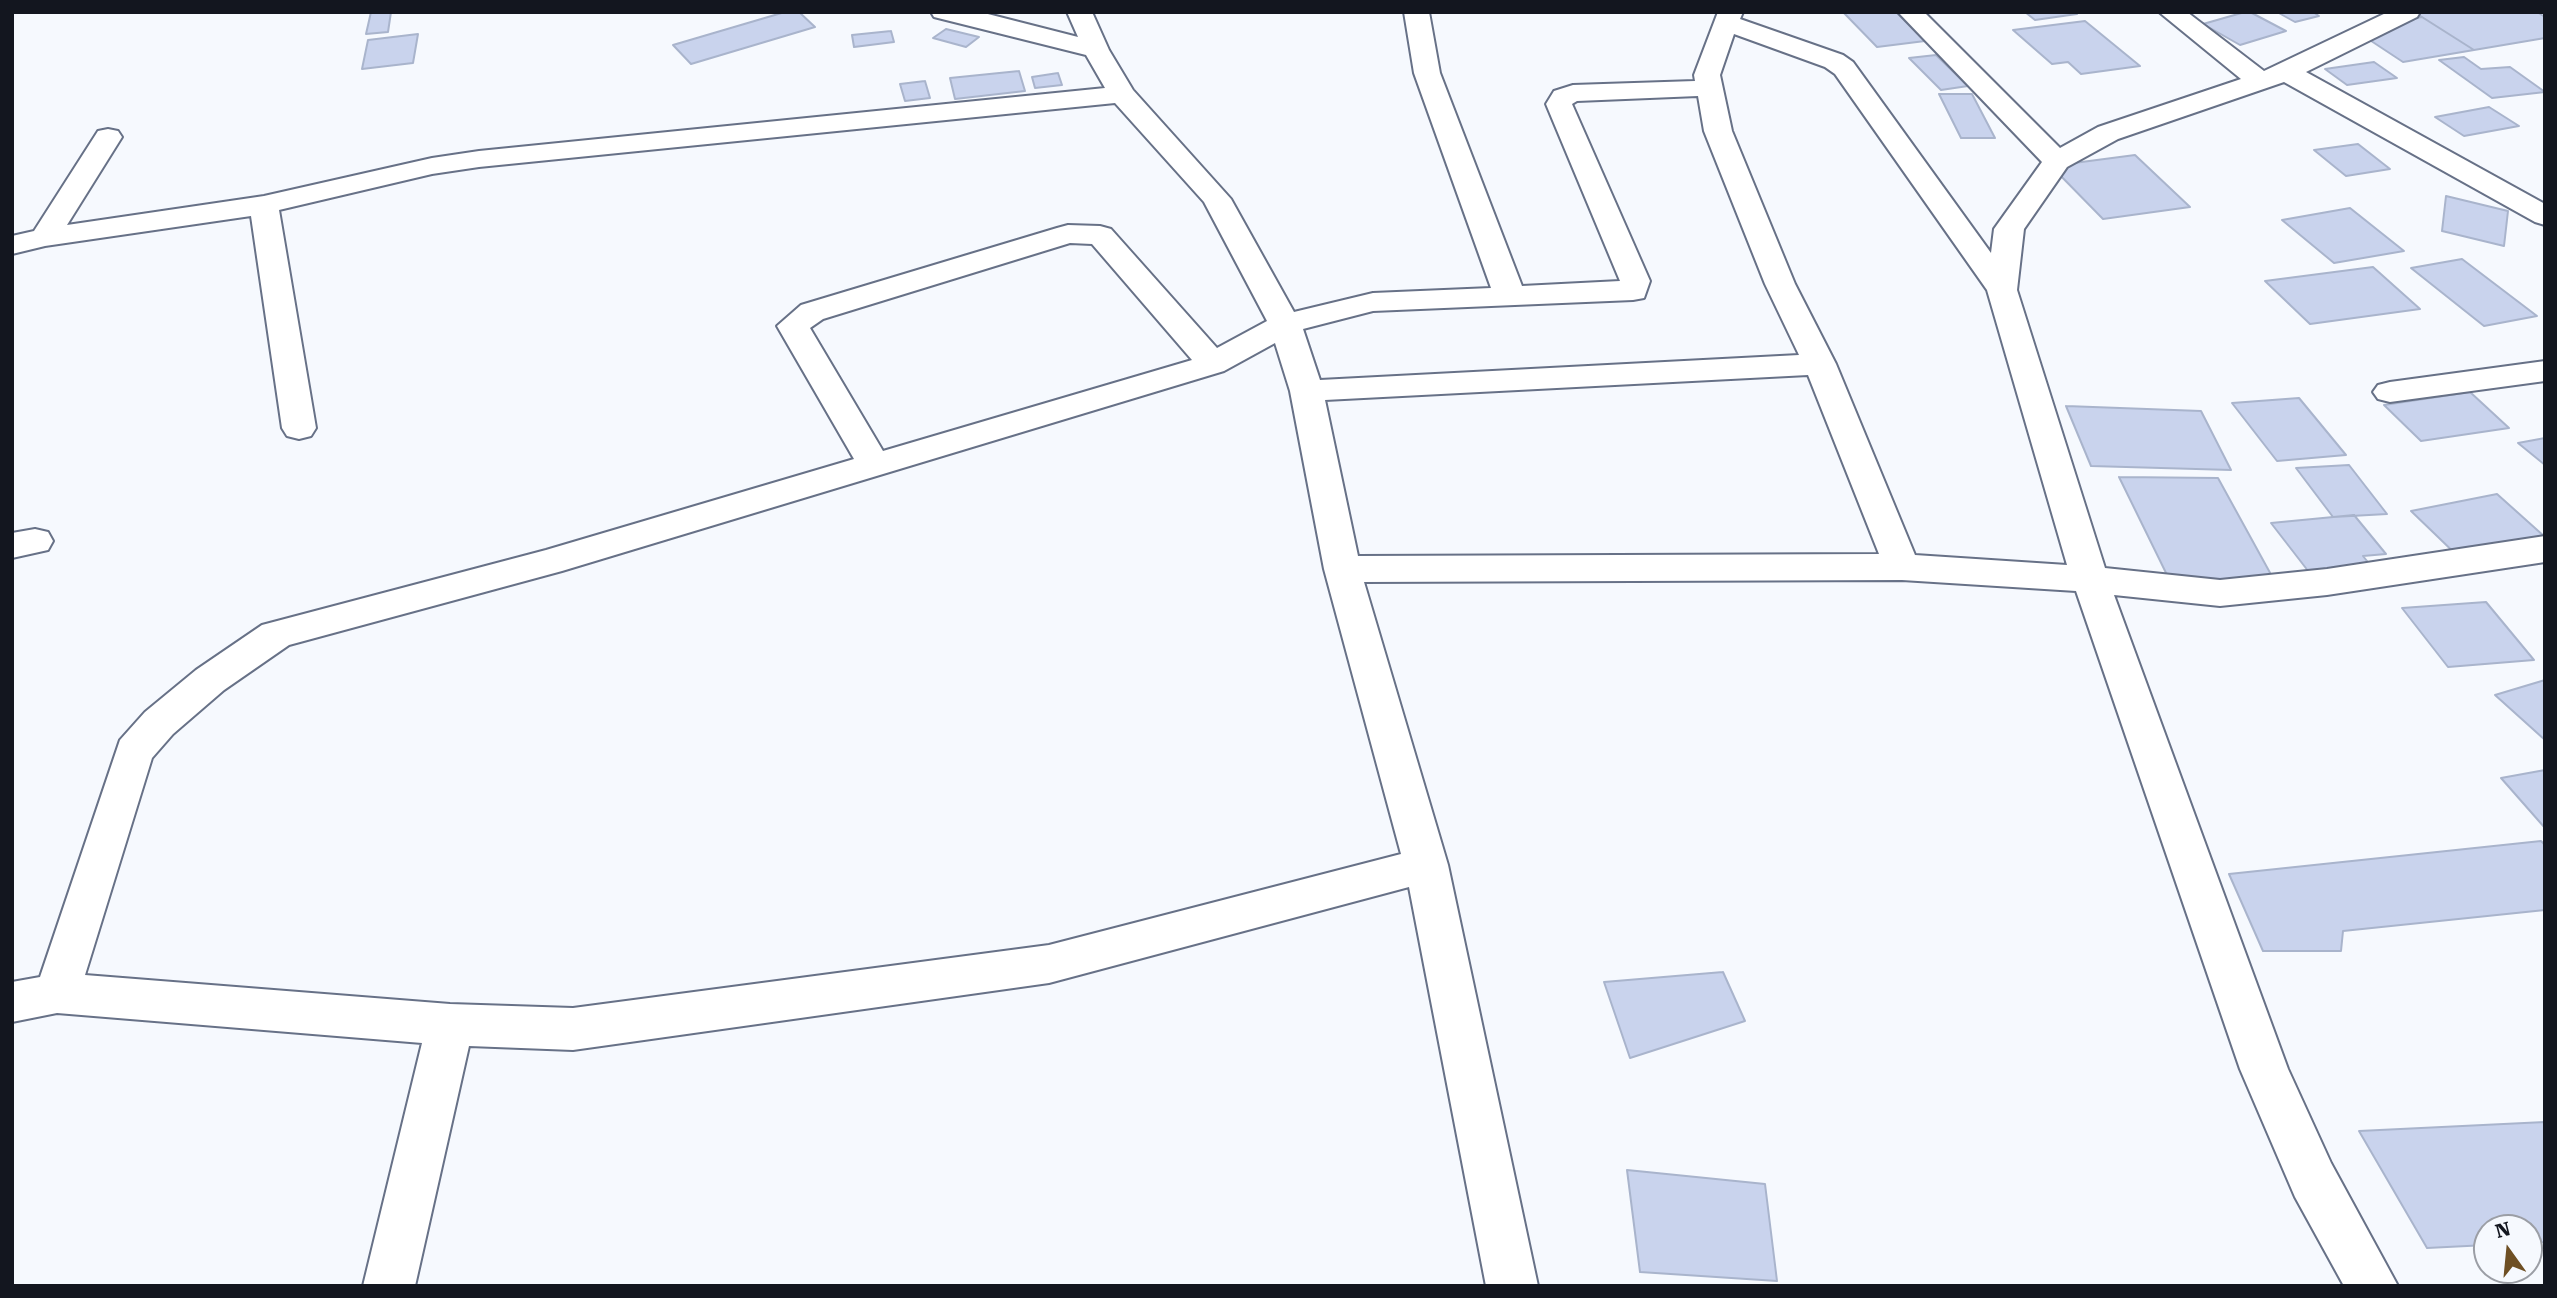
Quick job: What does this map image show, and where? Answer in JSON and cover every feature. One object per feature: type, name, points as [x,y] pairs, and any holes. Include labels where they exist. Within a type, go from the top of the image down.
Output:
[{"type":"street","points":[[943,12],[1096,50]]},
{"type":"street","points":[[1079,12],[1096,50],[1122,94],[1217,199],[1285,324],[1307,391],[1342,569],[1426,865],[1512,1286]]},
{"type":"street","points":[[1416,12],[1427,73],[1510,296]]},
{"type":"street","points":[[1910,12],[2057,161]]},
{"type":"street","points":[[2171,12],[2273,76],[2545,216]]},
{"type":"street","points":[[2003,290],[2009,229],[2057,161],[2108,133],[2273,76],[2408,12]]},
{"type":"street","points":[[1902,567],[1819,364],[1780,284],[1718,131],[1707,75],[1728,17],[1835,61],[1844,68],[2003,290],[2090,579],[2264,1069],[2313,1180],[2372,1286]]},
{"type":"street","points":[[57,993],[134,751],[159,723],[210,680],[276,635],[549,562],[1213,364],[1285,324],[1373,302],[1633,291],[1635,281],[1559,104],[1563,97],[1573,93],[1710,88]]},
{"type":"street","points":[[12,245],[45,237],[264,205],[432,166],[479,159],[1122,94]]},
{"type":"street","points":[[45,237],[108,137]]},
{"type":"street","points":[[264,205],[299,428]]},
{"type":"street","points":[[876,465],[793,326],[812,312],[1068,234],[1100,235],[1213,364]]},
{"type":"street","points":[[1307,391],[1819,364]]},
{"type":"street","points":[[2390,392],[2545,371]]},
{"type":"street","points":[[1342,569],[1902,567],[2090,579],[2220,593],[2327,582],[2545,549]]},
{"type":"street","points":[[12,1002],[57,993],[450,1025],[573,1029],[1049,964],[1426,865]]},
{"type":"street","points":[[389,1286],[450,1025]]},
{"type":"building","points":[[371,12],[391,12],[388,32],[366,34]]},
{"type":"building","points":[[785,12],[799,12],[815,27],[691,64],[673,45]]},
{"type":"building","points":[[1843,12],[1896,12],[1925,41],[1877,47]]},
{"type":"building","points":[[2025,12],[2075,12],[2077,14],[2035,20]]},
{"type":"building","points":[[2250,12],[2286,31],[2240,45],[2203,24]]},
{"type":"building","points":[[2277,12],[2313,12],[2319,16],[2295,22]]},
{"type":"building","points":[[2414,12],[2537,12],[2545,17],[2545,38],[2474,50]]},
{"type":"building","points":[[2422,17],[2474,50],[2403,62],[2353,29]]},
{"type":"building","points":[[2085,21],[2140,66],[2081,74],[2068,62],[2052,64],[2013,30]]},
{"type":"building","points":[[946,29],[979,37],[966,47],[933,38]]},
{"type":"building","points":[[891,31],[894,42],[854,47],[852,35]]},
{"type":"building","points":[[418,34],[413,63],[362,69],[368,40]]},
{"type":"building","points":[[1936,55],[1968,86],[1941,90],[1909,58]]},
{"type":"building","points":[[2464,57],[2481,69],[2510,67],[2545,92],[2492,98],[2439,60]]},
{"type":"building","points":[[2374,62],[2397,78],[2347,85],[2325,69]]},
{"type":"building","points":[[1019,71],[1025,91],[955,99],[950,78]]},
{"type":"building","points":[[1058,73],[1062,85],[1035,88],[1032,77]]},
{"type":"building","points":[[925,81],[930,98],[905,101],[900,84]]},
{"type":"building","points":[[1939,94],[1972,94],[1995,138],[1961,138]]},
{"type":"building","points":[[2489,107],[2519,126],[2464,136],[2435,117]]},
{"type":"building","points":[[2358,144],[2390,169],[2346,176],[2314,150]]},
{"type":"building","points":[[2135,155],[2190,207],[2103,219],[2051,166]]},
{"type":"building","points":[[2446,196],[2508,211],[2504,246],[2442,231]]},
{"type":"building","points":[[2350,208],[2404,251],[2334,263],[2282,220]]},
{"type":"building","points":[[2462,259],[2537,316],[2484,326],[2411,268]]},
{"type":"building","points":[[2373,267],[2420,309],[2310,324],[2265,281]]},
{"type":"building","points":[[2470,392],[2509,428],[2421,441],[2384,405]]},
{"type":"building","points":[[2299,398],[2346,455],[2277,461],[2232,403]]},
{"type":"building","points":[[2066,406],[2201,411],[2231,470],[2091,466]]},
{"type":"building","points":[[2545,438],[2545,465],[2518,443]]},
{"type":"building","points":[[2349,465],[2387,514],[2333,517],[2296,468]]},
{"type":"building","points":[[2119,477],[2218,478],[2274,580],[2169,579]]},
{"type":"building","points":[[2497,494],[2545,537],[2465,563],[2411,511]]},
{"type":"building","points":[[2354,515],[2386,554],[2363,556],[2375,571],[2312,576],[2271,523]]},
{"type":"building","points":[[2486,602],[2534,660],[2448,667],[2402,608]]},
{"type":"building","points":[[2545,680],[2545,740],[2495,695]]},
{"type":"building","points":[[2545,770],[2545,828],[2501,778]]},
{"type":"building","points":[[2541,841],[2545,845],[2545,910],[2343,931],[2341,951],[2263,951],[2229,874]]},
{"type":"building","points":[[1723,972],[1745,1021],[1630,1058],[1604,982]]},
{"type":"building","points":[[2545,1122],[2545,1242],[2543,1214],[2473,1214],[2473,1246],[2427,1248],[2359,1131]]},
{"type":"building","points":[[1627,1170],[1765,1184],[1777,1281],[1640,1272]]}]
